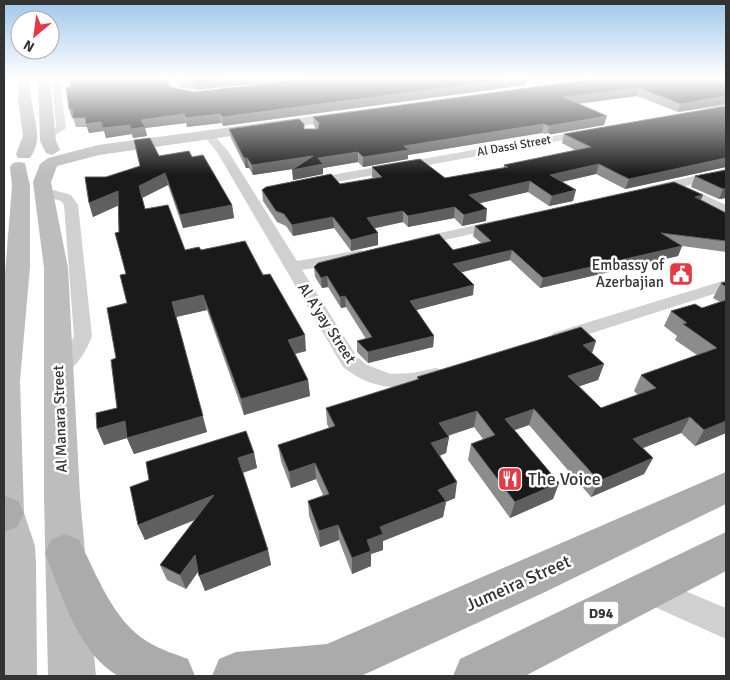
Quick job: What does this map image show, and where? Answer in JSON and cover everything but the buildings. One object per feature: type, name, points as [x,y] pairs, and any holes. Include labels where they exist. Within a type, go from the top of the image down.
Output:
[{"type":"main road","name":"Al Manara Street","points":[[25,111],[24,132],[37,167],[56,268],[65,553],[72,676]]},
{"type":"main road","name":"Al Manara Street","points":[[13,676],[15,546],[4,514],[5,381],[18,267],[37,167],[41,111]]},
{"type":"main road","points":[[37,167],[98,150],[302,123],[369,112]]},
{"type":"main road","name":"Jumeira Street","points":[[236,676],[319,671],[528,579],[726,487]]},
{"type":"main road","name":"D94","points":[[477,676],[726,551]]},
{"type":"main road","points":[[65,553],[97,621],[116,648],[145,668],[171,676]]},
{"type":"street","points":[[37,167],[61,128],[59,111]]},
{"type":"street","points":[[302,123],[314,133]]},
{"type":"street","name":"Al Dassi Street","points":[[298,184],[595,132]]},
{"type":"street","name":"Al A'yay Street","points":[[213,134],[222,151],[254,192],[294,270],[350,362],[365,374],[388,382],[403,383],[452,370]]},
{"type":"street","points":[[645,191],[726,173]]},
{"type":"street","points":[[677,184],[723,208]]},
{"type":"street","points":[[403,246],[516,220]]},
{"type":"street","points":[[294,270],[368,254]]},
{"type":"street","points":[[546,341],[726,285]]},
{"type":"street","points":[[647,590],[699,610],[726,624]]},
{"type":"place","name":"Embassy of Azerbajian","points":[[681,274]]},
{"type":"place","name":"The Voice","points":[[510,479]]}]
